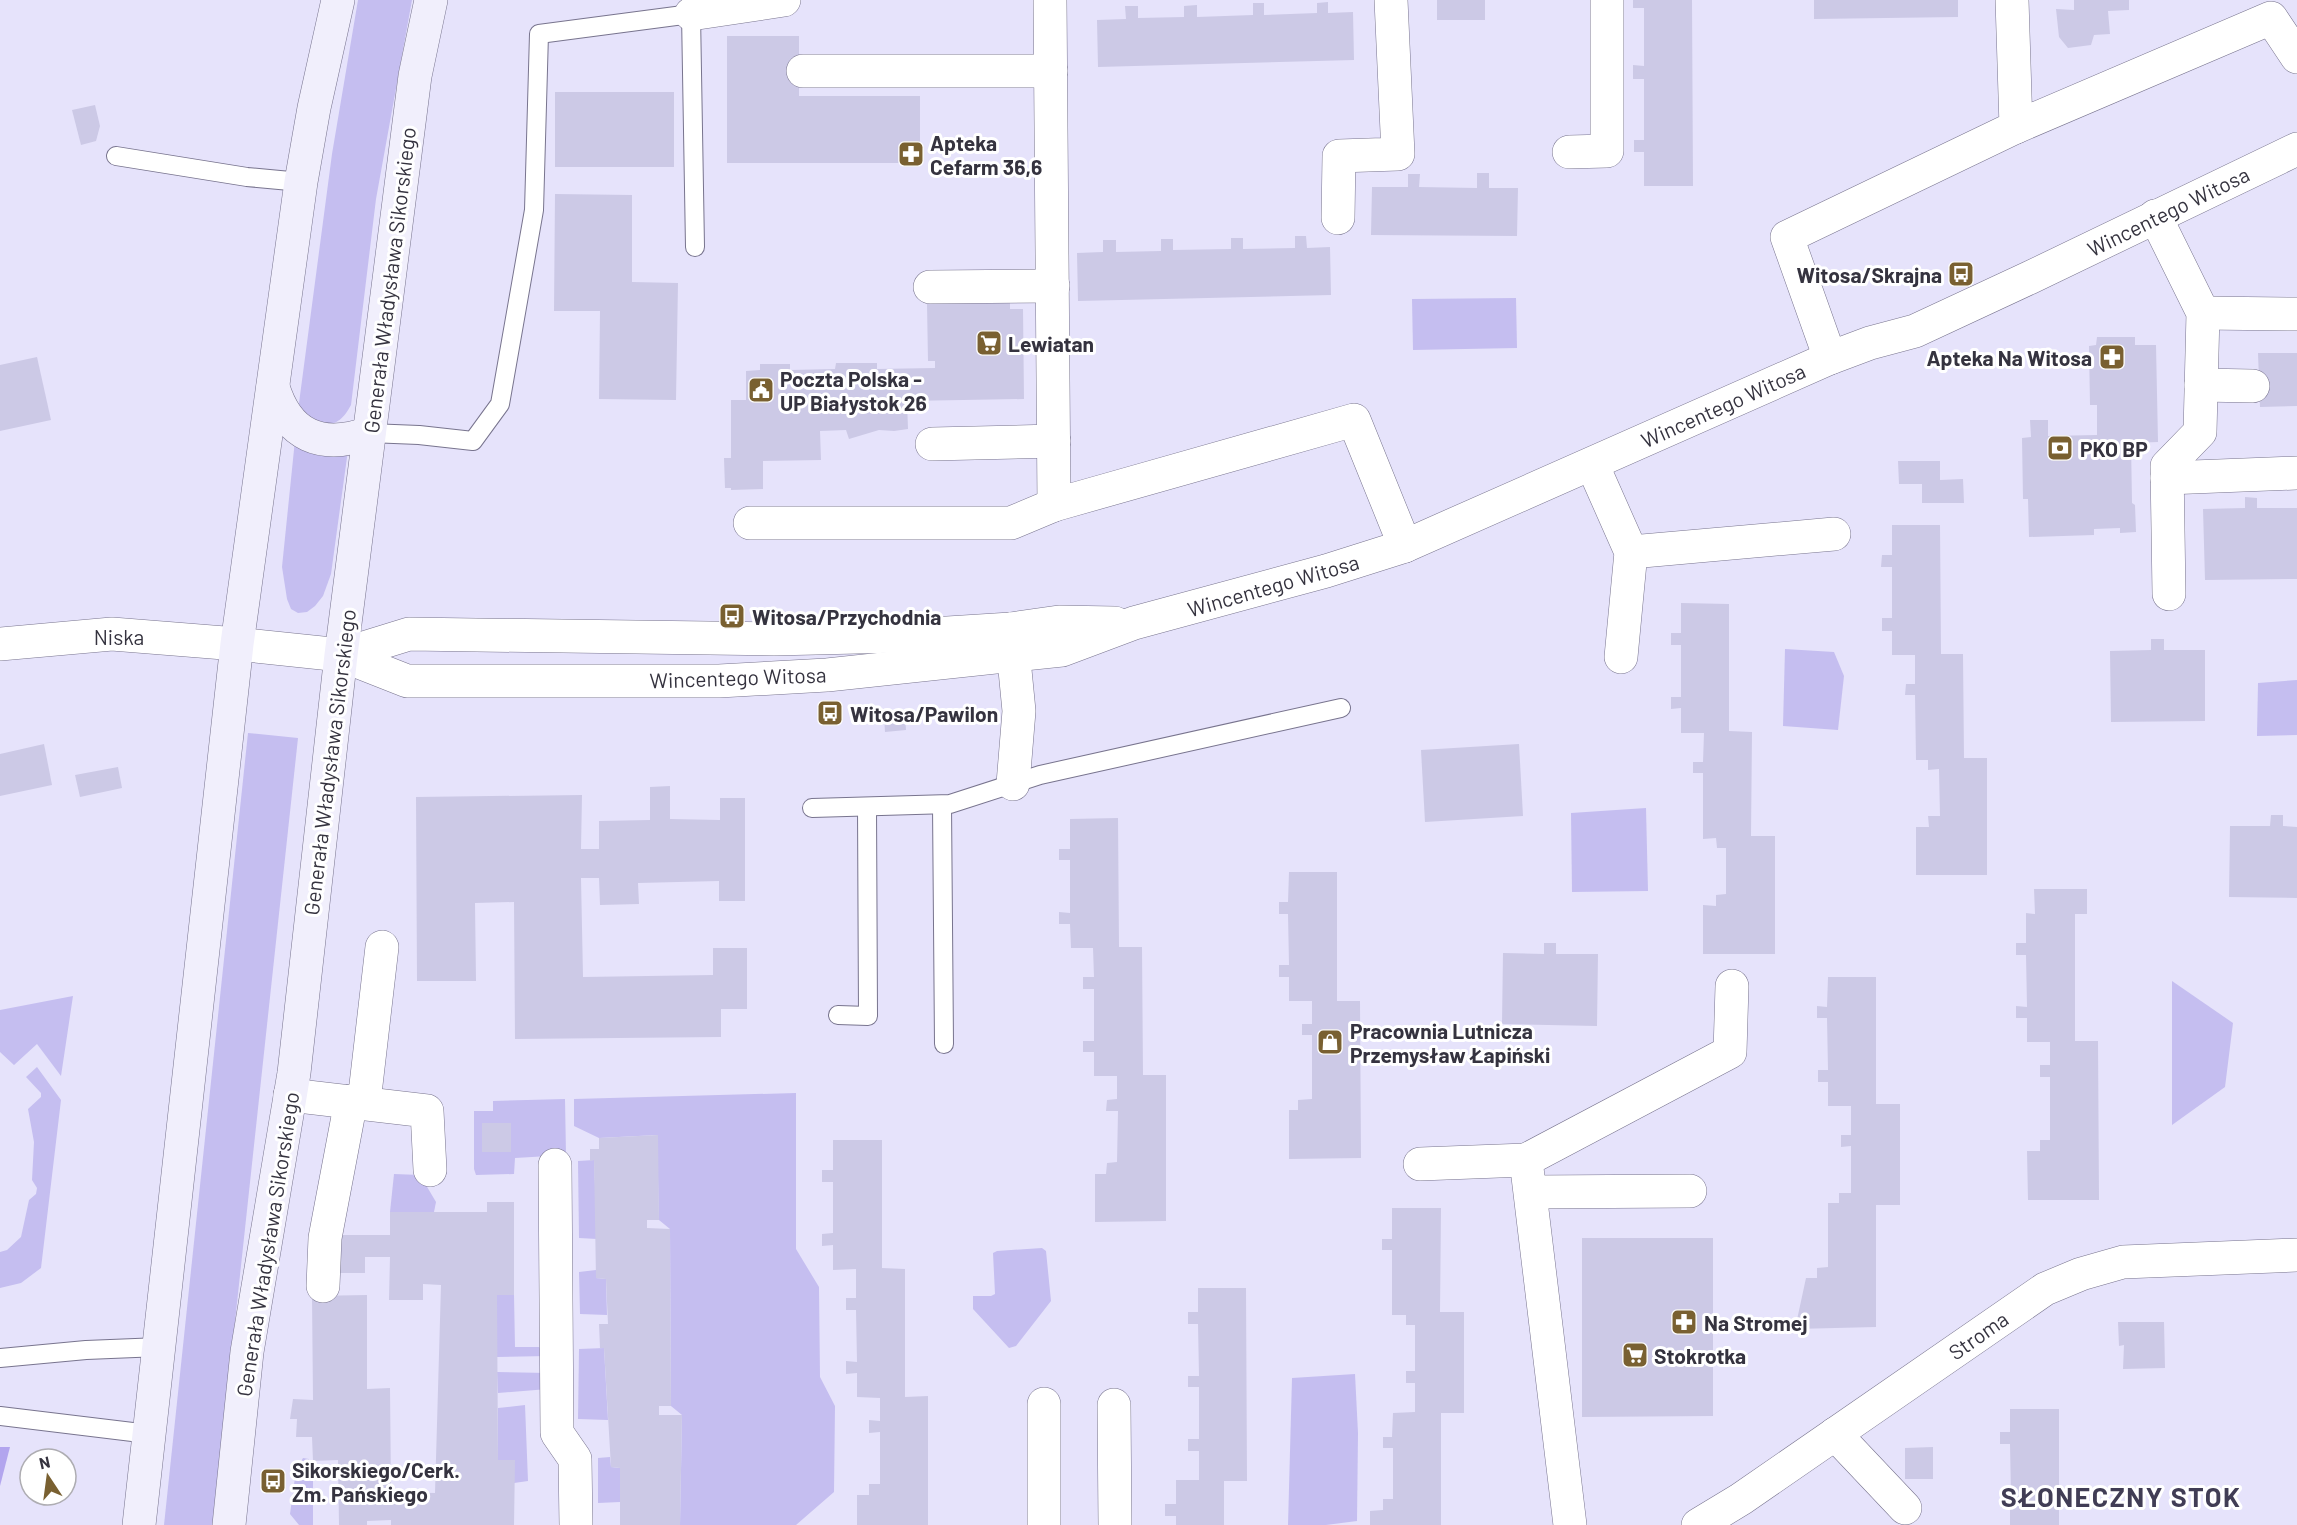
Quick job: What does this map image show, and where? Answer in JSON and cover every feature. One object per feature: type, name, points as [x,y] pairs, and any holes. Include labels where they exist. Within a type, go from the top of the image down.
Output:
[{"type":"main road","points":[[139,1525],[237,644],[301,182],[314,108],[338,0]]},
{"type":"main road","name":"Generała Władysława Sikorskiego","points":[[229,1525],[247,1352],[290,1095],[341,655],[415,76],[431,0]]},
{"type":"main road","points":[[273,387],[279,407],[291,424],[309,435],[328,441],[349,440],[369,433]]},
{"type":"street","points":[[692,14],[784,0]]},
{"type":"street","points":[[1050,0],[1054,505]]},
{"type":"street","points":[[1338,218],[1339,156],[1398,154],[1391,0]]},
{"type":"street","points":[[1569,152],[1607,151],[1607,0]]},
{"type":"street","points":[[2012,0],[2016,128]]},
{"type":"street","points":[[1830,358],[1786,237],[2016,128],[2271,18],[2293,43]]},
{"type":"street","points":[[803,71],[1051,71]]},
{"type":"street","name":"Wincentego Witosa","points":[[341,655],[408,634],[764,639],[900,636],[1012,642],[1062,650],[1134,623],[1326,571],[1405,546],[1830,358],[1870,343],[1915,331],[2297,149]]},
{"type":"street","points":[[2155,216],[2203,313],[2200,432],[2167,466],[2169,594]]},
{"type":"street","points":[[930,287],[1053,286]]},
{"type":"street","points":[[2203,313],[2297,314]]},
{"type":"street","points":[[2201,385],[2253,386]]},
{"type":"street","points":[[750,523],[1011,523],[1054,505],[1354,420],[1405,546]]},
{"type":"street","points":[[932,444],[1053,441]]},
{"type":"street","points":[[1592,464],[1631,552],[1621,657]]},
{"type":"street","points":[[2167,478],[2297,473]]},
{"type":"street","points":[[1631,552],[1834,534]]},
{"type":"street","name":"Niska","points":[[0,644],[112,634],[237,644]]},
{"type":"street","points":[[1012,642],[1020,711],[1013,784]]},
{"type":"street","name":"Wincentego Witosa","points":[[237,644],[341,655],[407,681],[719,681],[827,675],[1012,642]]},
{"type":"street","points":[[323,1286],[325,1238],[358,1101],[382,947]]},
{"type":"street","points":[[1420,1164],[1526,1160],[1730,1052],[1732,986]]},
{"type":"street","points":[[290,1095],[358,1101],[427,1111],[430,1170]]},
{"type":"street","points":[[1526,1160],[1570,1525]]},
{"type":"street","points":[[555,1165],[556,1433],[575,1459],[576,1525]]},
{"type":"street","points":[[1531,1192],[1690,1191]]},
{"type":"street","name":"Stroma","points":[[1698,1525],[1741,1499],[2045,1289],[2081,1274],[2123,1262],[2297,1255]]},
{"type":"street","points":[[1044,1404],[1044,1525]]},
{"type":"street","points":[[1114,1405],[1115,1525]]},
{"type":"street","points":[[1835,1434],[1905,1508]]},
{"type":"lane","points":[[369,433],[419,435],[473,441],[500,404],[534,210],[539,34],[692,14],[694,247]]},
{"type":"lane","points":[[116,156],[247,177],[301,182]]},
{"type":"lane","points":[[812,808],[950,804],[1060,771],[1341,708]]},
{"type":"lane","points":[[942,805],[944,1044]]},
{"type":"lane","points":[[838,1015],[868,1016],[867,807]]},
{"type":"lane","points":[[0,1358],[86,1350],[160,1347]]},
{"type":"lane","points":[[0,1416],[149,1434]]},
{"type":"shaded area","points":[[358,0],[412,0],[376,199],[351,405],[340,420],[322,426],[301,411],[299,403],[332,154]]},
{"type":"shaded area","points":[[1516,298],[1517,348],[1413,350],[1412,299]]},
{"type":"shaded area","points":[[295,440],[348,450],[331,574],[323,596],[315,606],[307,612],[298,613],[291,609],[287,599],[282,567]]},
{"type":"shaded area","points":[[1785,649],[1834,652],[1844,676],[1838,730],[1783,726]]},
{"type":"shaded area","points":[[2297,680],[2297,735],[2257,736],[2258,683]]},
{"type":"shaded area","points":[[248,733],[298,738],[213,1525],[164,1525]]},
{"type":"shaded area","points":[[1646,808],[1648,891],[1572,892],[1571,813]]},
{"type":"shaded area","points":[[2172,981],[2233,1023],[2225,1087],[2172,1125]]},
{"type":"shaded area","points":[[73,996],[61,1076],[37,1044],[14,1065],[0,1052],[0,1010]]},
{"type":"shaded area","points":[[37,1067],[61,1100],[41,1268],[21,1283],[0,1288],[0,1252],[7,1250],[21,1237],[29,1200],[36,1194],[37,1188],[32,1180],[34,1142],[28,1109],[41,1097],[41,1093],[26,1077]]},
{"type":"shaded area","points":[[796,1093],[796,1249],[819,1287],[820,1377],[835,1406],[834,1492],[796,1525],[680,1525],[682,1415],[671,1406],[670,1229],[659,1220],[657,1135],[599,1138],[574,1126],[574,1099]]},
{"type":"shaded area","points":[[565,1099],[566,1155],[515,1158],[514,1174],[476,1175],[474,1169],[474,1111],[493,1111],[493,1101]]},
{"type":"shaded area","points":[[594,1160],[597,1239],[579,1238],[578,1161]]},
{"type":"shaded area","points":[[394,1174],[420,1175],[436,1202],[434,1212],[390,1212]]},
{"type":"shaded area","points":[[1042,1248],[1046,1251],[1051,1301],[1016,1346],[1009,1348],[973,1309],[973,1296],[995,1294],[993,1253]]},
{"type":"shaded area","points":[[596,1270],[596,1278],[606,1279],[607,1315],[580,1314],[579,1272]]},
{"type":"shaded area","points":[[497,1295],[514,1295],[515,1347],[539,1347],[548,1356],[497,1357]]},
{"type":"shaded area","points":[[604,1348],[608,1420],[578,1419],[579,1349]]},
{"type":"shaded area","points":[[497,1372],[548,1373],[548,1389],[498,1393]]},
{"type":"shaded area","points":[[1355,1374],[1358,1433],[1357,1521],[1326,1525],[1288,1525],[1292,1378]]},
{"type":"shaded area","points":[[525,1405],[528,1481],[514,1483],[514,1460],[498,1460],[498,1408]]},
{"type":"shaded area","points":[[0,1447],[10,1447],[0,1486]]},
{"type":"shaded area","points":[[610,1457],[611,1467],[620,1468],[620,1502],[598,1503],[598,1458]]},
{"type":"shaded area","points":[[303,1458],[309,1459],[309,1471],[313,1472],[313,1525],[299,1525],[290,1514],[296,1470]]},
{"type":"building","points":[[1437,0],[1485,0],[1485,20],[1437,20]]},
{"type":"building","points":[[1633,0],[1692,0],[1693,186],[1644,186],[1644,152],[1634,152],[1634,140],[1644,140],[1644,79],[1633,79],[1633,65],[1644,66],[1644,8],[1633,8]]},
{"type":"building","points":[[1814,0],[1958,0],[1958,17],[1814,19]]},
{"type":"building","points":[[2074,0],[2129,0],[2129,10],[2108,11],[2110,34],[2094,35],[2091,45],[2068,48],[2059,37],[2056,9],[2074,10]]},
{"type":"building","points":[[1328,2],[1328,13],[1353,12],[1354,60],[1098,67],[1097,20],[1126,19],[1125,6],[1138,6],[1138,18],[1184,17],[1184,6],[1197,5],[1197,17],[1253,15],[1253,3],[1264,3],[1264,15],[1317,13],[1317,3]]},
{"type":"building","points":[[727,36],[799,36],[799,96],[920,96],[920,163],[727,163]]},
{"type":"building","points":[[555,92],[674,92],[674,167],[555,167]]},
{"type":"building","points":[[95,105],[100,126],[96,141],[81,145],[72,110]]},
{"type":"building","points":[[1477,173],[1489,173],[1489,188],[1518,188],[1517,236],[1371,235],[1372,187],[1408,187],[1408,174],[1420,174],[1419,187],[1477,188]]},
{"type":"building","points":[[555,194],[632,195],[632,282],[678,283],[676,400],[599,399],[600,311],[554,311]]},
{"type":"building","points":[[1295,236],[1306,236],[1307,248],[1330,247],[1331,295],[1078,301],[1077,253],[1103,252],[1103,240],[1116,240],[1116,252],[1161,251],[1161,239],[1173,239],[1173,250],[1231,249],[1231,238],[1243,238],[1243,249],[1295,248]]},
{"type":"building","points":[[1010,302],[1010,309],[1023,309],[1024,399],[907,401],[908,429],[879,430],[849,439],[846,430],[820,431],[821,460],[763,461],[763,489],[731,490],[731,488],[725,488],[724,458],[731,458],[731,400],[746,400],[746,371],[760,370],[760,364],[790,364],[790,370],[835,369],[836,363],[877,363],[877,369],[935,368],[935,361],[928,361],[927,304]]},
{"type":"building","points":[[2097,337],[2135,337],[2135,345],[2156,345],[2158,442],[2131,443],[2132,503],[2135,505],[2136,532],[2120,533],[2120,528],[2094,529],[2094,535],[2029,537],[2028,499],[2023,499],[2022,438],[2031,437],[2030,420],[2048,420],[2048,436],[2097,435],[2097,405],[2090,405],[2089,346],[2096,345]]},
{"type":"building","points":[[2258,353],[2297,353],[2297,406],[2260,407]]},
{"type":"building","points":[[37,357],[51,420],[0,431],[0,365]]},
{"type":"building","points":[[1898,461],[1940,461],[1940,480],[1963,479],[1964,503],[1922,503],[1922,484],[1899,484]]},
{"type":"building","points":[[2245,497],[2257,498],[2257,508],[2297,508],[2297,579],[2205,580],[2203,509],[2245,508]]},
{"type":"building","points":[[1892,525],[1940,525],[1941,654],[1963,654],[1964,758],[1987,758],[1987,875],[1916,875],[1916,827],[1929,827],[1928,816],[1940,816],[1939,769],[1928,770],[1928,760],[1916,760],[1915,695],[1905,695],[1906,684],[1915,684],[1915,655],[1892,655],[1892,631],[1882,631],[1882,618],[1892,618],[1892,567],[1881,567],[1882,555],[1892,555]]},
{"type":"building","points":[[1681,603],[1729,604],[1729,731],[1752,732],[1751,836],[1775,836],[1775,954],[1703,954],[1703,905],[1716,906],[1716,895],[1726,894],[1726,848],[1717,848],[1716,838],[1703,839],[1703,773],[1693,773],[1693,762],[1703,762],[1704,733],[1681,733],[1681,708],[1671,709],[1671,697],[1681,697],[1681,645],[1671,645],[1671,633],[1681,633]]},
{"type":"building","points":[[2151,639],[2164,639],[2164,650],[2205,650],[2205,721],[2111,722],[2110,651],[2151,650]]},
{"type":"building","points":[[905,716],[906,730],[885,732],[884,717]]},
{"type":"building","points":[[44,744],[52,785],[0,796],[0,754]]},
{"type":"building","points":[[1519,744],[1523,816],[1425,822],[1421,750]]},
{"type":"building","points":[[118,767],[122,788],[80,797],[75,775]]},
{"type":"building","points":[[670,786],[670,819],[720,820],[720,798],[745,798],[745,901],[719,901],[719,881],[638,883],[639,904],[600,905],[599,878],[581,878],[583,977],[713,975],[713,948],[747,948],[747,1009],[721,1009],[721,1037],[515,1039],[514,902],[475,903],[476,981],[417,981],[416,797],[582,795],[581,849],[599,849],[599,821],[650,820],[650,787]]},
{"type":"building","points":[[2271,815],[2283,815],[2283,826],[2297,827],[2297,898],[2229,897],[2230,826],[2270,826]]},
{"type":"building","points":[[1118,818],[1119,947],[1142,947],[1143,1075],[1166,1075],[1166,1221],[1095,1222],[1095,1174],[1106,1174],[1107,1163],[1117,1162],[1118,1111],[1106,1111],[1107,1100],[1117,1099],[1117,1076],[1094,1076],[1094,1052],[1083,1052],[1083,1041],[1094,1041],[1094,989],[1083,989],[1083,977],[1094,977],[1093,948],[1071,948],[1070,924],[1059,924],[1059,912],[1070,913],[1070,860],[1059,860],[1059,849],[1070,849],[1070,819]]},
{"type":"building","points":[[1289,872],[1337,872],[1337,1001],[1360,1001],[1361,1158],[1289,1159],[1289,1110],[1298,1110],[1298,1100],[1312,1099],[1312,1035],[1302,1035],[1302,1024],[1312,1024],[1312,1001],[1289,1001],[1289,977],[1279,977],[1279,965],[1289,965],[1288,914],[1279,914],[1279,902],[1288,902]]},
{"type":"building","points":[[2034,889],[2087,889],[2087,914],[2075,914],[2075,1041],[2098,1041],[2099,1200],[2028,1200],[2027,1151],[2040,1151],[2040,1140],[2050,1140],[2050,1077],[2040,1077],[2040,1065],[2050,1065],[2050,1042],[2027,1042],[2027,1018],[2016,1018],[2016,1006],[2027,1007],[2026,955],[2016,955],[2016,943],[2026,943],[2026,913],[2035,914]]},
{"type":"building","points":[[1544,943],[1556,943],[1556,954],[1598,954],[1597,1026],[1502,1024],[1503,953],[1544,954]]},
{"type":"building","points":[[1828,977],[1876,977],[1876,1104],[1900,1104],[1900,1205],[1876,1205],[1876,1327],[1795,1329],[1806,1278],[1817,1278],[1817,1268],[1828,1267],[1828,1203],[1839,1203],[1839,1193],[1851,1193],[1851,1146],[1841,1147],[1841,1135],[1851,1135],[1851,1106],[1828,1106],[1828,1082],[1818,1082],[1818,1070],[1828,1070],[1827,1018],[1817,1018],[1817,1006],[1827,1007]]},
{"type":"building","points":[[482,1123],[511,1123],[511,1152],[482,1152]]},
{"type":"building","points":[[658,1135],[659,1220],[647,1220],[647,1228],[670,1229],[671,1406],[659,1406],[659,1415],[682,1415],[680,1525],[620,1525],[620,1468],[611,1467],[604,1348],[600,1348],[599,1324],[608,1324],[606,1279],[596,1278],[594,1160],[590,1161],[590,1149],[599,1149],[599,1138]]},
{"type":"building","points":[[833,1140],[882,1140],[882,1268],[905,1269],[905,1397],[928,1396],[928,1525],[857,1525],[857,1495],[869,1495],[869,1484],[880,1484],[880,1432],[869,1433],[869,1420],[880,1421],[880,1398],[857,1397],[857,1373],[846,1374],[846,1361],[857,1362],[856,1310],[846,1310],[846,1298],[856,1298],[856,1269],[833,1270],[833,1245],[822,1246],[822,1234],[833,1233],[833,1182],[822,1182],[822,1170],[833,1170]]},
{"type":"building","points":[[487,1202],[514,1202],[514,1295],[497,1295],[498,1460],[515,1460],[514,1525],[391,1525],[391,1520],[367,1521],[367,1525],[339,1525],[338,1460],[313,1461],[312,1437],[296,1437],[297,1419],[290,1419],[293,1399],[313,1400],[312,1296],[367,1295],[367,1389],[390,1388],[391,1492],[435,1493],[441,1285],[423,1284],[423,1300],[389,1300],[390,1257],[365,1257],[365,1273],[338,1273],[338,1235],[390,1235],[390,1212],[487,1212]]},
{"type":"building","points":[[1392,1208],[1441,1208],[1440,1312],[1464,1312],[1464,1413],[1441,1413],[1441,1525],[1370,1525],[1370,1511],[1383,1510],[1383,1499],[1393,1499],[1393,1448],[1383,1448],[1383,1437],[1392,1437],[1393,1413],[1415,1412],[1415,1383],[1406,1383],[1406,1371],[1415,1371],[1415,1325],[1406,1325],[1406,1315],[1392,1315],[1392,1250],[1382,1250],[1382,1239],[1392,1239]]},
{"type":"building","points":[[1582,1238],[1713,1238],[1713,1416],[1582,1417]]},
{"type":"building","points":[[1198,1288],[1246,1288],[1247,1481],[1224,1481],[1224,1525],[1176,1525],[1176,1516],[1165,1516],[1165,1504],[1176,1504],[1176,1480],[1199,1480],[1199,1451],[1188,1451],[1188,1439],[1199,1439],[1199,1387],[1188,1387],[1188,1376],[1199,1376],[1198,1324],[1188,1324],[1188,1312],[1198,1312]]},
{"type":"building","points":[[2118,1322],[2164,1322],[2165,1368],[2123,1369],[2124,1345],[2119,1346]]},
{"type":"building","points":[[2010,1409],[2059,1409],[2059,1525],[2010,1525],[2010,1508],[2001,1508],[2001,1496],[2011,1496],[2010,1444],[2000,1444],[2000,1432],[2010,1432]]},
{"type":"building","points":[[1933,1447],[1933,1479],[1905,1479],[1905,1448]]},
{"type":"place","name":"Apteka Cefarm 36,6","points":[[911,154]]},
{"type":"place","name":"Witosa/Skrajna","points":[[1961,274]]},
{"type":"place","name":"Lewiatan","points":[[989,343]]},
{"type":"place","name":"Apteka Na Witosa","points":[[2112,357]]},
{"type":"place","name":"Poczta Polska - UP Białystok 26","points":[[761,390]]},
{"type":"place","name":"PKO BP","points":[[2060,448]]},
{"type":"place","name":"Witosa/Przychodnia","points":[[732,616]]},
{"type":"place","name":"Witosa/Pawilon","points":[[830,713]]},
{"type":"place","name":"Pracownia Lutnicza Przemysław Łapiński","points":[[1330,1042]]},
{"type":"place","name":"Na Stromej","points":[[1684,1322]]},
{"type":"place","name":"Stokrotka","points":[[1635,1355]]},
{"type":"place","name":"Sikorskiego/Cerk. Zm. Pańskiego","points":[[273,1481]]},
{"type":"district","name":"SŁONECZNY STOK","points":[[2121,1496]]}]
